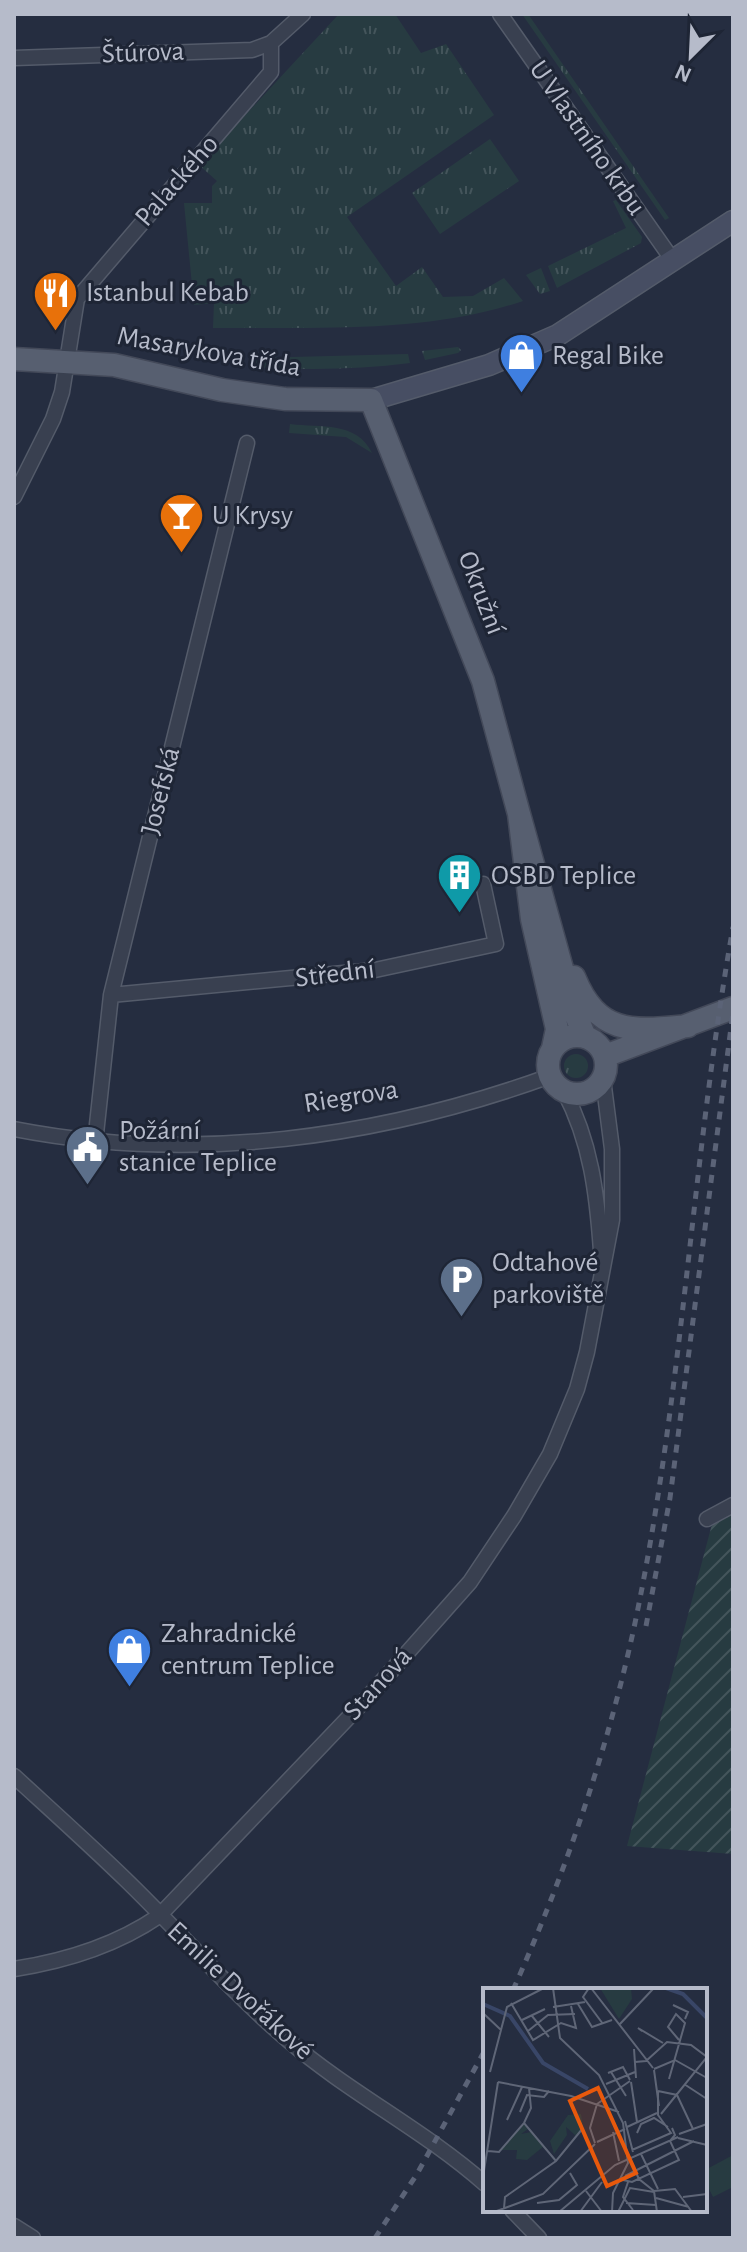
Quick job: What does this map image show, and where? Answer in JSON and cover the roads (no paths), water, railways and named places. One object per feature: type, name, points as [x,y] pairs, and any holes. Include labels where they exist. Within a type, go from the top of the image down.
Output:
[{"type":"main road","name":"Masarykova třída","points":[[14,359],[114,365],[222,390],[285,399],[371,400],[489,365],[558,335],[733,221]]},
{"type":"main road","name":"Okružní","points":[[371,400],[483,681],[547,904],[573,1008],[585,1037]]},
{"type":"main road","name":"Okružní","points":[[519,814],[532,919],[557,1029],[553,1048]]},
{"type":"main road","points":[[547,904],[576,981],[600,1017],[629,1029],[688,1026]]},
{"type":"main road","points":[[605,1056],[733,1008]]},
{"type":"main road","points":[[570,1036],[585,1037],[598,1044],[605,1056],[603,1079],[584,1094],[557,1084],[548,1062],[553,1048],[570,1036]]},
{"type":"street","points":[[271,43],[303,14]]},
{"type":"street","name":"U Vlastního krbu","points":[[500,14],[674,262]]},
{"type":"street","name":"Štúrova","points":[[14,58],[252,50],[271,43]]},
{"type":"street","name":"Palackého","points":[[14,497],[53,419],[77,299],[271,72],[271,43]]},
{"type":"street","name":"Josefská","points":[[95,1143],[111,995],[247,443]]},
{"type":"street","name":"Střední","points":[[111,995],[375,970],[496,944],[483,884]]},
{"type":"street","name":"Stanová","points":[[14,1969],[47,1964],[116,1942],[159,1916],[368,1697],[470,1582],[514,1516],[564,1424],[587,1352],[614,1198],[603,1079]]},
{"type":"street","name":"Riegrova","points":[[14,1129],[95,1143],[232,1145],[402,1121],[557,1084]]},
{"type":"street","name":"Stanová","points":[[557,1084],[582,1128],[591,1165],[602,1275]]},
{"type":"street","points":[[707,1519],[733,1505]]},
{"type":"street","name":"Emilie Dvořákové","points":[[14,1776],[127,1881],[159,1916],[289,2041],[344,2083],[418,2130],[483,2182]]},
{"type":"street","points":[[514,2212],[539,2238]]},
{"type":"street","points":[[14,2226],[33,2238]]},
{"type":"railway","points":[[514,1988],[551,1901],[584,1810],[612,1717],[635,1623],[665,1450],[707,1101],[733,927]]},
{"type":"railway","points":[[646,1626],[670,1498],[733,1012]]},
{"type":"railway","points":[[375,2238],[417,2174],[483,2054]]},
{"type":"place","name":"Istanbul Kebab","points":[[55,332]]},
{"type":"place","name":"Regal Bike","points":[[521,395]]},
{"type":"place","name":"U Krysy","points":[[181,555]]},
{"type":"place","name":"OSBD Teplice","points":[[460,915]]},
{"type":"place","name":"Požární stanice Teplice","points":[[88,1186]]},
{"type":"place","name":"Odtahové parkoviště","points":[[461,1318]]},
{"type":"place","name":"Zahradnické centrum Teplice","points":[[130,1689]]}]
